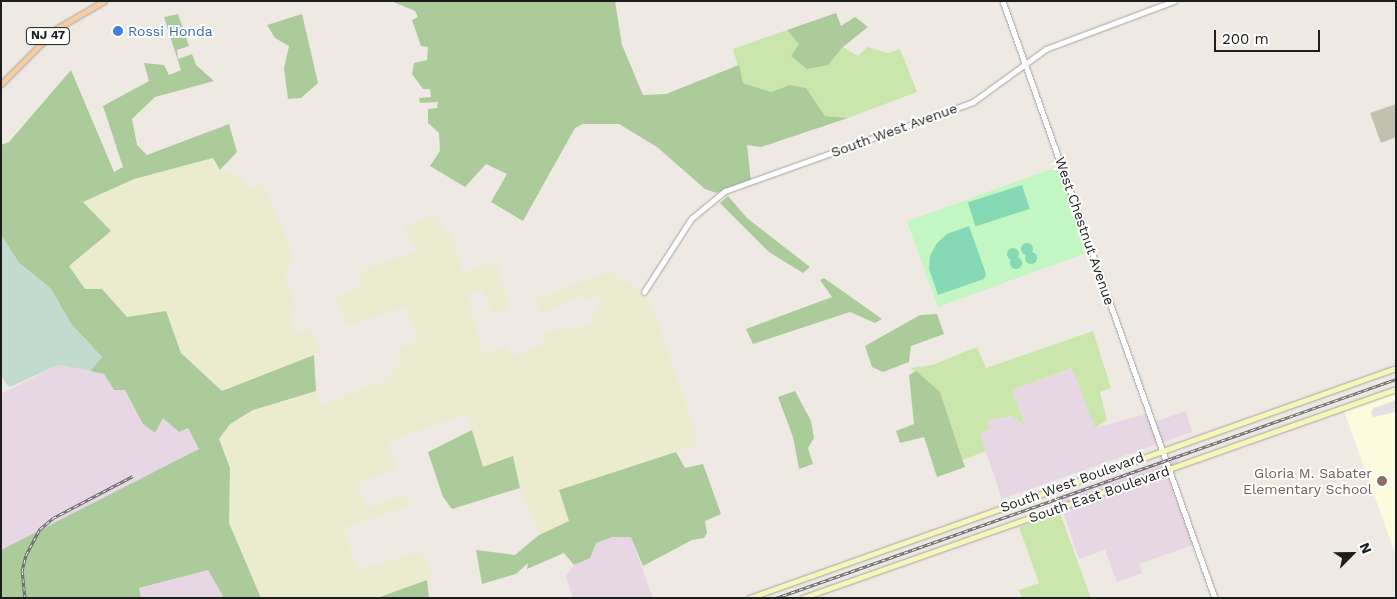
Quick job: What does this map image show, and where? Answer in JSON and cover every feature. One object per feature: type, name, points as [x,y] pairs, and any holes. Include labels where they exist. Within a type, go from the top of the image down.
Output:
[{"type":"main road","name":"NJ 47","points":[[1,84],[56,28],[104,1]]},
{"type":"main road","name":"South West Boulevard","points":[[749,598],[1396,368]]},
{"type":"main road","name":"South East Boulevard","points":[[802,598],[1396,389]]},
{"type":"street","name":"West Chestnut Avenue","points":[[1004,1],[1215,598]]},
{"type":"street","name":"South West Avenue","points":[[644,292],[691,219],[725,191],[973,102],[1025,62],[1060,42],[1174,1]]},
{"type":"shaded area","points":[[1396,104],[1396,137],[1381,143],[1370,113]]},
{"type":"shaded area","points":[[213,158],[220,170],[238,174],[249,188],[264,184],[290,245],[293,265],[284,270],[296,310],[290,321],[296,335],[311,329],[320,352],[223,391],[181,353],[166,311],[127,317],[102,289],[85,289],[69,266],[111,231],[83,202],[134,179]]},
{"type":"shaded area","points":[[434,215],[455,241],[462,272],[494,262],[498,266],[509,308],[492,314],[483,290],[468,295],[483,354],[507,346],[510,357],[546,344],[543,333],[591,324],[592,314],[603,300],[599,296],[585,301],[578,296],[541,314],[535,299],[610,272],[643,292],[653,308],[700,444],[560,490],[569,521],[539,535],[520,488],[513,456],[483,467],[467,414],[388,441],[397,469],[357,483],[366,508],[406,495],[410,507],[344,527],[357,570],[422,551],[433,578],[377,598],[261,598],[229,523],[230,468],[219,439],[230,424],[253,410],[316,391],[321,405],[386,380],[399,366],[399,348],[418,341],[405,306],[347,326],[336,296],[360,287],[362,270],[418,251],[403,228]]},
{"type":"shaded area","points":[[1,235],[19,263],[51,289],[71,324],[102,357],[90,371],[58,365],[10,387],[7,385],[1,375]]},
{"type":"shaded area","points":[[58,365],[104,374],[114,390],[125,390],[143,424],[155,433],[163,418],[188,428],[199,450],[1,550],[1,394]]},
{"type":"shaded area","points":[[1073,368],[1095,428],[1150,413],[1154,422],[1186,411],[1192,432],[1002,499],[980,434],[990,429],[987,420],[1012,416],[1025,424],[1012,390]]},
{"type":"shaded area","name":"Gloria M. Sabater Elementary School","points":[[1396,389],[1396,556],[1343,408]]},
{"type":"shaded area","points":[[1396,400],[1396,412],[1373,417],[1371,412],[1374,408]]},
{"type":"shaded area","points":[[1184,452],[1171,473],[1196,544],[1139,564],[1142,573],[1117,582],[1105,550],[1079,559],[1062,509],[1053,498]]},
{"type":"shaded area","points":[[628,529],[653,598],[573,598],[566,576],[574,565],[590,558],[596,543]]},
{"type":"shaded area","points":[[208,570],[224,598],[141,598],[139,588]]},
{"type":"green space","points":[[391,1],[615,1],[622,45],[643,95],[666,94],[739,65],[743,83],[771,92],[790,85],[806,88],[825,116],[848,118],[761,147],[747,145],[751,181],[716,193],[705,189],[657,147],[619,124],[583,124],[575,128],[523,221],[491,202],[507,174],[486,164],[465,187],[430,166],[440,151],[439,133],[428,123],[428,109],[437,108],[438,102],[420,103],[419,98],[431,97],[430,89],[423,89],[412,74],[414,63],[427,60],[428,47],[421,46],[412,20],[418,17],[415,11]]},
{"type":"green space","points":[[836,13],[841,26],[855,17],[868,27],[843,47],[828,65],[807,69],[791,56],[799,44],[787,30]]},
{"type":"green space","points":[[178,14],[189,46],[177,50],[178,59],[192,54],[196,65],[214,81],[155,97],[132,119],[137,145],[147,155],[229,124],[237,152],[220,170],[213,158],[134,179],[83,202],[111,231],[69,266],[85,289],[102,289],[127,317],[166,311],[181,353],[222,391],[314,355],[316,391],[253,410],[230,424],[219,439],[230,468],[229,523],[261,598],[224,598],[208,570],[139,588],[141,598],[1,598],[1,550],[199,449],[188,428],[179,432],[163,418],[155,433],[143,424],[125,390],[114,390],[104,374],[90,371],[102,357],[71,324],[51,289],[19,263],[1,235],[1,145],[9,142],[71,70],[114,172],[123,167],[103,106],[149,81],[144,63],[164,65],[169,75],[181,70],[164,17]]},
{"type":"green space","points":[[302,14],[318,83],[301,98],[288,99],[284,68],[289,46],[275,38],[267,25]]},
{"type":"green space","points":[[787,30],[828,65],[843,47],[858,56],[867,47],[888,53],[900,49],[917,92],[848,118],[825,116],[805,88],[790,85],[771,92],[743,83],[733,49]]},
{"type":"green space","points":[[1062,165],[1093,251],[938,307],[907,221]]},
{"type":"green space","points":[[1022,185],[1030,209],[976,226],[968,203]]},
{"type":"green space","points":[[728,196],[747,218],[810,267],[803,273],[769,252],[720,203]]},
{"type":"green space","points":[[969,226],[986,274],[984,279],[938,295],[929,269],[930,256],[937,243],[947,234]]},
{"type":"green space","points":[[1027,243],[1033,249],[1027,255],[1021,249]]},
{"type":"green space","points":[[1013,248],[1019,254],[1013,260],[1007,254]]},
{"type":"green space","points":[[1031,252],[1037,258],[1031,264],[1025,258]]},
{"type":"green space","points":[[1016,257],[1022,263],[1016,269],[1010,263]]},
{"type":"green space","points":[[824,278],[882,319],[875,323],[850,312],[753,344],[746,329],[832,297],[820,280]]},
{"type":"green space","points":[[937,314],[944,334],[911,346],[909,362],[883,372],[872,367],[865,346],[920,315]]},
{"type":"green space","points":[[1093,331],[1111,388],[1100,392],[1107,420],[1095,428],[1072,368],[1012,390],[1025,425],[1012,416],[987,420],[990,429],[980,434],[986,451],[963,460],[940,392],[911,368],[932,365],[977,347],[986,368]]},
{"type":"green space","points":[[916,371],[940,392],[965,467],[937,477],[924,437],[900,443],[896,431],[914,424],[909,375]]},
{"type":"green space","points":[[795,391],[811,421],[814,438],[808,448],[813,464],[799,469],[793,437],[778,397]]},
{"type":"green space","points":[[472,430],[483,467],[513,456],[520,488],[452,509],[443,497],[428,452]]},
{"type":"green space","points":[[676,452],[685,468],[703,464],[721,514],[705,521],[707,533],[704,538],[692,540],[643,566],[631,537],[612,537],[596,543],[590,558],[574,565],[564,553],[527,569],[528,563],[516,574],[482,584],[476,550],[515,555],[539,535],[569,521],[559,490]]},
{"type":"green space","points":[[1060,513],[1091,598],[1022,598],[1019,590],[1039,583],[1019,527]]},
{"type":"green space","points":[[427,580],[429,598],[377,598]]},
{"type":"railway","points":[[776,598],[1396,379]]},
{"type":"railway","points":[[25,598],[22,571],[26,555],[40,529],[53,518],[133,476]]},
{"type":"place","name":"Rossi Honda","points":[[118,31]]},
{"type":"place","name":"Gloria M. Sabater Elementary School","points":[[1382,481]]}]
